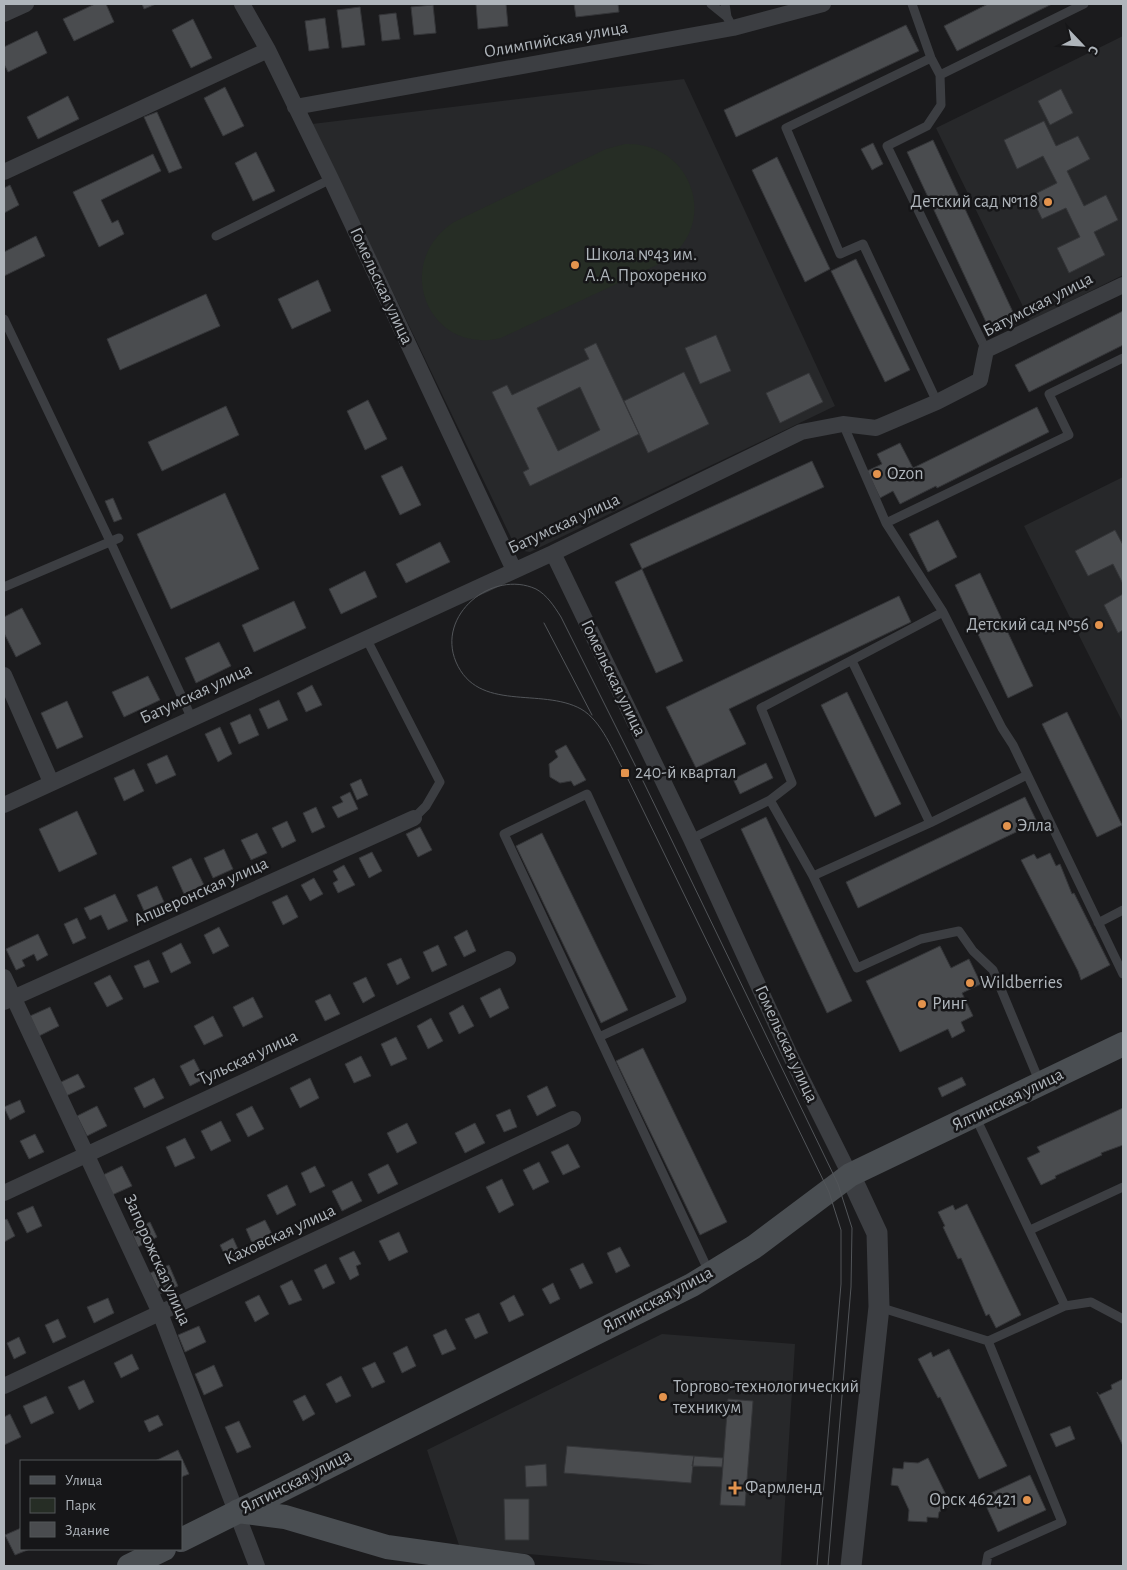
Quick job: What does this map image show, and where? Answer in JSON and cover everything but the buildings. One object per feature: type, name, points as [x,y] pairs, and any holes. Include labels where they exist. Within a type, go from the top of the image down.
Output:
[{"type":"main road","name":"Ялтинская улица","points":[[182,1540],[710,1274],[754,1247],[850,1175],[1123,1044]]},
{"type":"main road","points":[[238,1512],[286,1517],[387,1547],[522,1566]]},
{"type":"main road","points":[[130,1566],[162,1550]]},
{"type":"street","points":[[4,14],[26,4]]},
{"type":"street","name":"Гомельская улица","points":[[242,4],[268,50],[331,179],[514,570]]},
{"type":"street","name":"Олимпийская улица","points":[[295,107],[822,4]]},
{"type":"street","points":[[4,172],[268,50]]},
{"type":"street","name":"Батумская улица","points":[[4,805],[553,553],[801,432],[843,424],[876,428],[937,402],[980,380],[986,350],[1123,285]]},
{"type":"street","name":"Гомельская улица","points":[[553,553],[691,839],[791,1058],[877,1233],[879,1307],[851,1566]]},
{"type":"street","points":[[4,675],[51,782]]},
{"type":"street","name":"Апшеронская улица","points":[[8,1000],[414,818]]},
{"type":"street","name":"Тульская улица","points":[[4,1193],[508,958]]},
{"type":"street","name":"Запорожская улица","points":[[4,977],[8,1000],[87,1154],[160,1313],[238,1512],[257,1566]]},
{"type":"street","name":"Каховская улица","points":[[4,1386],[573,1119]]},
{"type":"lane","points":[[711,4],[730,23]]},
{"type":"lane","points":[[725,4],[730,23]]},
{"type":"lane","points":[[912,4],[930,58],[940,75],[941,105],[927,126],[887,146],[986,350]]},
{"type":"lane","points":[[940,75],[1084,4]]},
{"type":"lane","points":[[930,58],[786,128],[840,254],[863,244],[937,402]]},
{"type":"lane","points":[[216,236],[331,179]]},
{"type":"lane","points":[[4,319],[115,540],[192,719]]},
{"type":"lane","points":[[886,524],[1069,435],[1049,394],[1123,358]]},
{"type":"lane","points":[[843,424],[886,524],[943,612],[1027,775],[1123,974]]},
{"type":"lane","points":[[4,587],[115,540]]},
{"type":"lane","points":[[691,839],[770,800],[792,783],[760,708],[943,612]]},
{"type":"lane","points":[[366,638],[440,782],[426,806],[414,818]]},
{"type":"lane","points":[[852,661],[930,823]]},
{"type":"lane","points":[[813,876],[930,823],[1027,775]]},
{"type":"lane","points":[[599,1037],[682,999],[587,794],[504,834],[599,1037],[710,1274]]},
{"type":"lane","points":[[770,800],[813,876],[856,968],[922,939],[959,931],[973,951],[994,970],[1040,1084]]},
{"type":"lane","points":[[1098,923],[1123,910]]},
{"type":"lane","points":[[975,1115],[1065,1306]]},
{"type":"lane","points":[[1030,1230],[1123,1187]]},
{"type":"lane","points":[[879,1307],[988,1342],[1065,1306],[1091,1302],[1123,1319]]},
{"type":"lane","points":[[986,1566],[988,1555],[1062,1522],[988,1342]]},
{"type":"shaded area","name":"Детский сад №118","points":[[1123,36],[1123,275],[1030,321],[936,128]]},
{"type":"shaded area","name":"Школа №43 им. А.А. Прохоренко","points":[[684,79],[835,406],[530,552],[517,550],[312,124]]},
{"type":"shaded area","name":"Детский сад №56","points":[[1123,477],[1123,723],[1024,526]]},
{"type":"shaded area","name":"Торгово-технологический техникум","points":[[662,1334],[795,1344],[781,1566],[666,1566],[460,1548],[427,1450]]},
{"type":"green space","points":[[625,144],[649,147],[669,157],[683,172],[692,190],[694,211],[690,231],[678,249],[659,264],[501,338],[475,340],[454,333],[437,320],[426,302],[422,281],[424,260],[435,239],[454,222],[606,149]]},
{"type":"tram line","points":[[817,1566],[841,1284],[841,1230],[829,1192],[625,773],[601,729],[588,714],[565,703],[512,696],[479,688],[466,678],[456,662],[452,645],[454,628],[461,613],[472,600],[486,591],[502,585],[519,584],[540,591],[561,617],[645,785],[838,1184],[852,1228],[851,1287],[828,1566]]},
{"type":"tram line","points":[[544,623],[592,715]]},
{"type":"place","name":"Детский сад №118","points":[[1048,202]]},
{"type":"place","name":"Школа №43 им. А.А. Прохоренко","points":[[575,265]]},
{"type":"place","name":"Ozon","points":[[877,474]]},
{"type":"place","name":"Детский сад №56","points":[[1099,625]]},
{"type":"place","name":"240-й квартал","points":[[625,773]]},
{"type":"place","name":"Элла","points":[[1007,826]]},
{"type":"place","name":"Wildberries","points":[[970,983]]},
{"type":"place","name":"Ринг","points":[[922,1004]]},
{"type":"place","name":"Торгово-технологический техникум","points":[[663,1397]]},
{"type":"place","name":"Фармленд","points":[[735,1488]]},
{"type":"place","name":"Орск 462421","points":[[1027,1500]]}]
